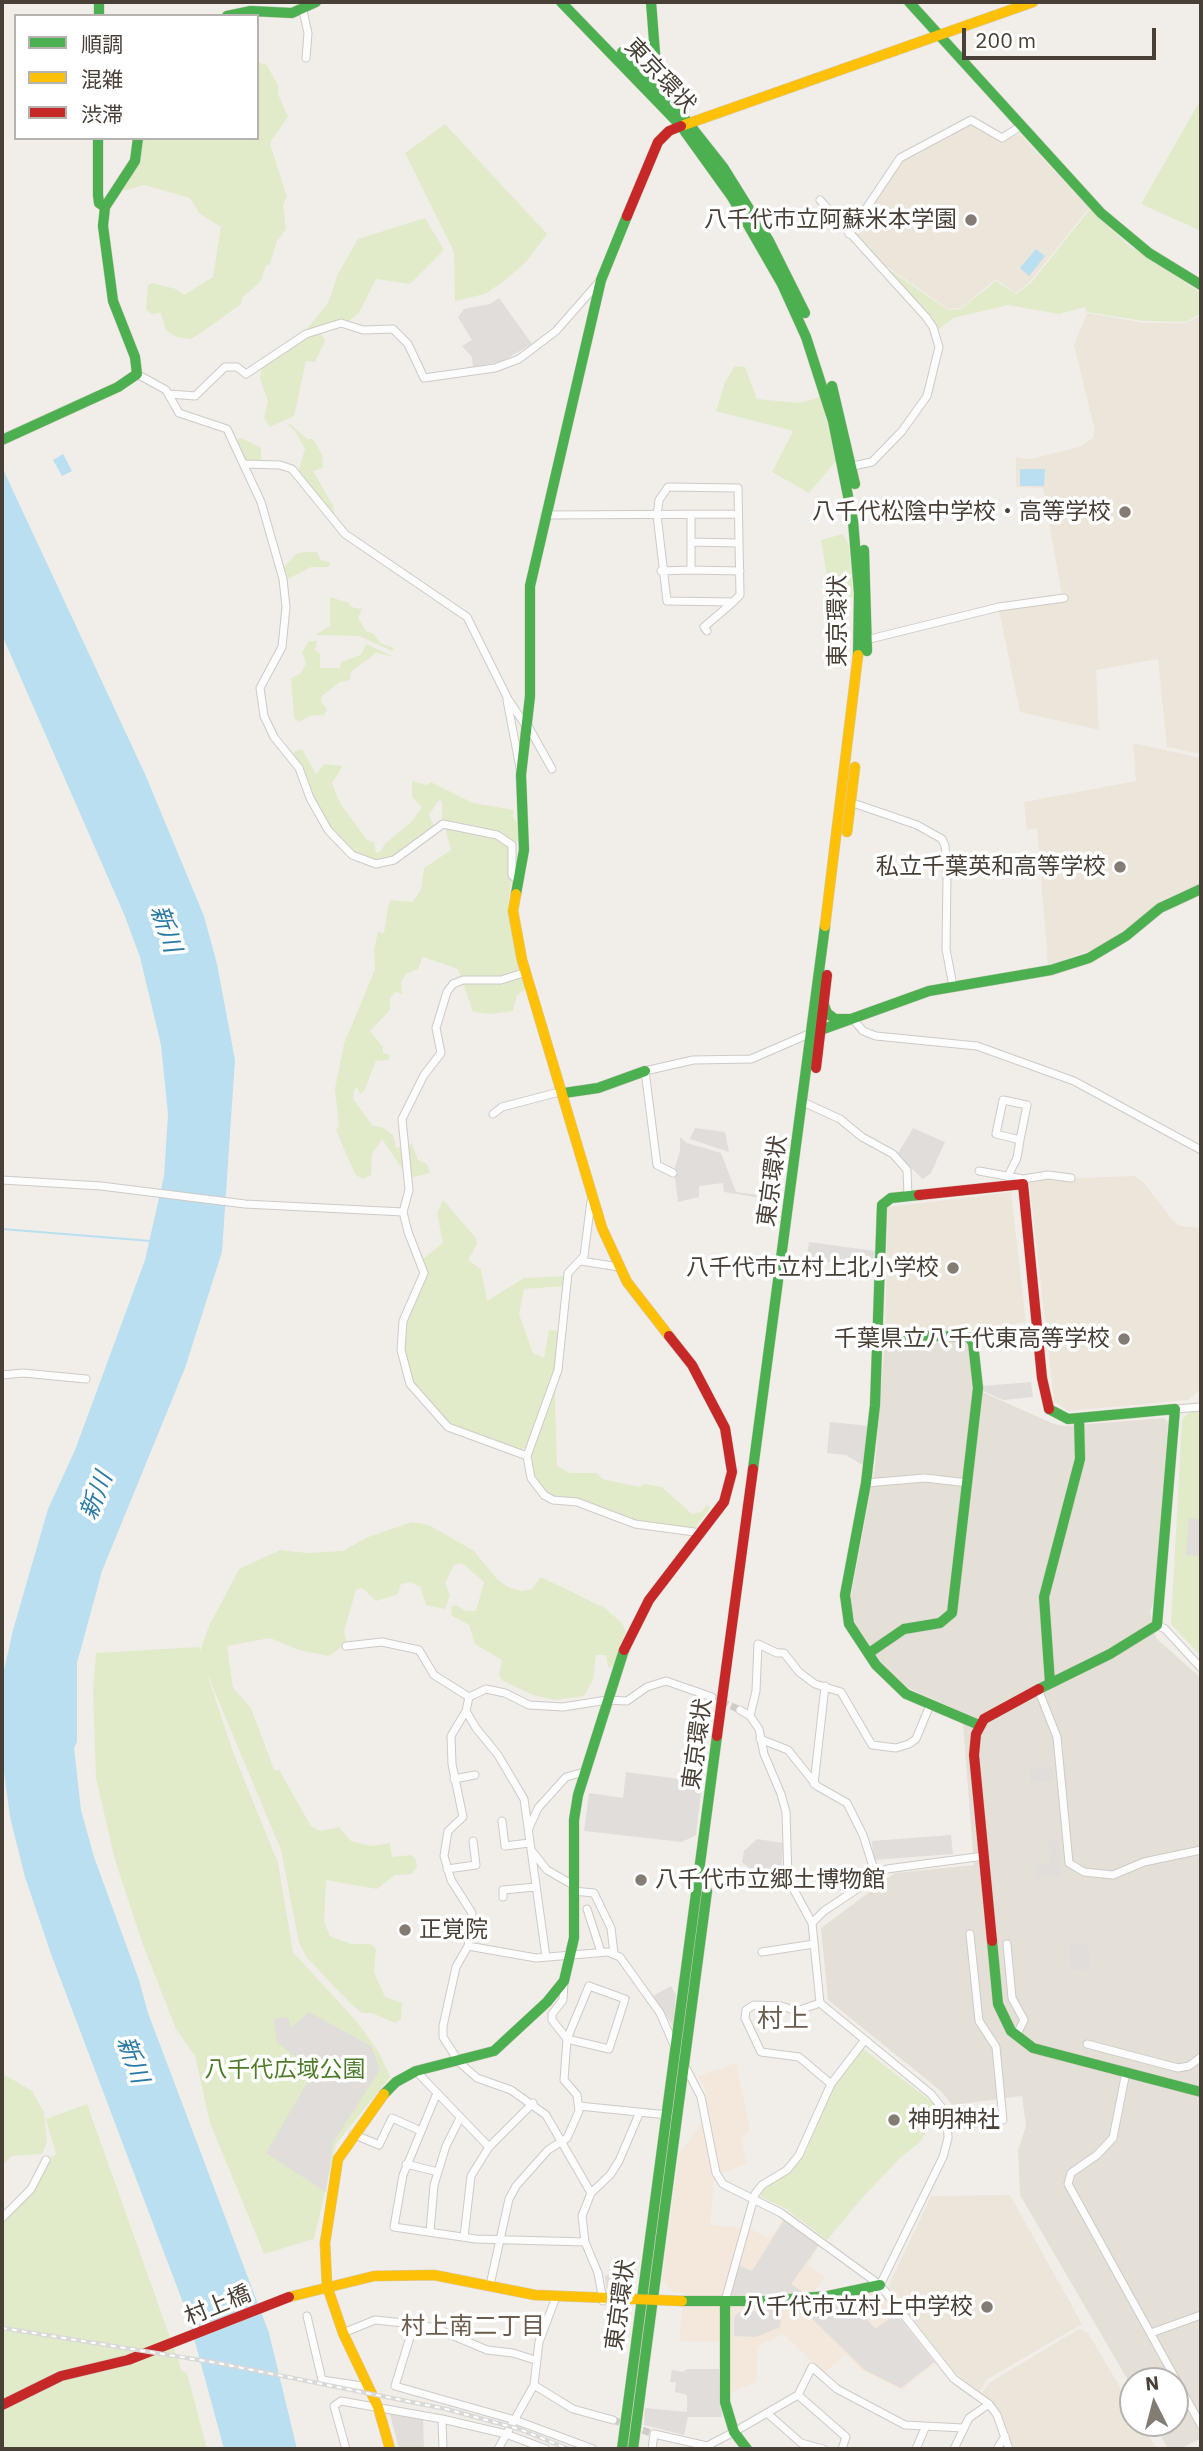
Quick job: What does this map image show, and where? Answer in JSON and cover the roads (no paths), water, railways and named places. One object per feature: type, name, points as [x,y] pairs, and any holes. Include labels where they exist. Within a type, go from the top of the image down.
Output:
[{"type":"main road","points":[[234,14],[316,2]]},
{"type":"main road","name":"東京環状","points":[[561,2],[685,125],[771,260],[797,314],[820,375],[845,470],[853,521],[864,640]]},
{"type":"main road","name":"東京環状","points":[[573,2],[648,77],[739,190],[795,290],[831,383],[853,466],[865,552],[864,640],[824,1005],[816,1031]]},
{"type":"main road","points":[[648,77],[656,66],[651,2]]},
{"type":"main road","points":[[909,2],[1119,230],[1201,285]]},
{"type":"main road","points":[[390,2449],[378,2407],[343,2333],[327,2286],[325,2243],[338,2159],[353,2134],[396,2082],[416,2071],[494,2051],[547,2002],[564,1981],[571,1956],[574,1820],[584,1772],[607,1699],[626,1643],[649,1600],[702,1533],[724,1502],[730,1486],[730,1449],[725,1428],[692,1366],[619,1267],[601,1228],[526,972],[513,911],[524,837],[522,775],[528,727],[530,586],[601,280],[658,142],[669,131],[1033,2]]},
{"type":"main road","points":[[98,140],[98,195],[99,202],[105,207]]},
{"type":"main road","points":[[2,440],[118,387],[137,374],[135,357],[113,301],[103,226],[105,207],[135,161],[138,140]]},
{"type":"main road","name":"東京環状","points":[[633,2449],[646,2301],[668,2115],[847,801]]},
{"type":"main road","points":[[816,1031],[953,985],[1051,970],[1089,958],[1126,936],[1160,908],[1201,889]]},
{"type":"main road","points":[[824,1005],[830,1016],[851,1018]]},
{"type":"main road","points":[[563,1092],[598,1088],[645,1071]]},
{"type":"main road","name":"東京環状","points":[[622,2449],[684,2063],[806,1103]]},
{"type":"main road","points":[[979,1725],[906,1694],[876,1665],[849,1625],[845,1602],[866,1483],[879,1334],[882,1205],[891,1198],[1023,1182],[1045,1400],[1054,1414],[1068,1419],[1175,1409],[1157,1625],[1110,1654],[1000,1708],[979,1725],[974,1755],[999,2004],[1005,2022],[1016,2036],[1042,2051],[1201,2092]]},
{"type":"main road","points":[[869,1653],[904,1629],[940,1623],[951,1613],[978,1388],[971,1340],[965,1335],[879,1334]]},
{"type":"main road","points":[[1050,1683],[1044,1597],[1080,1459],[1079,1418]]},
{"type":"main road","name":"村上橋","points":[[2,2405],[61,2376],[128,2360],[327,2286],[374,2277],[434,2275],[556,2297],[603,2301],[806,2299],[880,2285]]},
{"type":"main road","points":[[725,2301],[726,2411],[734,2432],[747,2449]]},
{"type":"street","points":[[302,6],[308,33],[306,58]]},
{"type":"street","points":[[849,234],[900,159],[971,120],[1002,138],[1021,126]]},
{"type":"street","points":[[820,200],[926,317],[933,327],[939,347],[927,396],[902,431],[872,462],[853,466]]},
{"type":"street","points":[[137,374],[170,394],[195,396],[225,367],[237,367],[246,374],[306,334],[341,323],[363,330],[393,329],[408,344],[424,378],[495,368],[519,359],[556,331],[601,280]]},
{"type":"street","points":[[170,394],[179,413],[227,429],[265,515],[285,594],[286,628],[282,647],[260,688],[264,716],[274,737],[299,768],[310,798],[328,830],[352,855],[376,864],[394,860],[443,824],[497,835],[512,845],[512,875],[517,880]]},
{"type":"street","points":[[244,464],[281,465],[292,469],[345,534],[461,612],[471,623],[507,699],[528,727],[552,769]]},
{"type":"street","points":[[706,631],[704,627],[733,602],[740,595],[738,488],[668,487],[659,500],[657,515],[661,571],[667,601],[733,602]]},
{"type":"street","points":[[545,515],[738,514]]},
{"type":"street","points":[[691,515],[691,570]]},
{"type":"street","points":[[691,542],[739,543]]},
{"type":"street","points":[[661,571],[740,571]]},
{"type":"street","points":[[864,640],[999,607],[1064,598]]},
{"type":"street","points":[[507,699],[522,775]]},
{"type":"street","points":[[847,801],[917,825],[942,839],[947,875],[946,949],[953,985]]},
{"type":"street","points":[[526,972],[501,980],[463,980],[447,992],[436,1028],[441,1053],[424,1075],[402,1119],[409,1190],[403,1212],[424,1273],[403,1321],[401,1350],[405,1375],[417,1394],[448,1427],[466,1436],[527,1456]]},
{"type":"street","points":[[851,1018],[863,1031],[876,1036],[977,1046],[1074,1081],[1201,1150]]},
{"type":"street","points":[[673,1173],[657,1165],[645,1071],[693,1060],[751,1059],[816,1031]]},
{"type":"street","points":[[494,1114],[502,1107],[563,1092]]},
{"type":"street","points":[[1007,1175],[1017,1158],[1027,1105],[1003,1100],[996,1134],[1020,1140]]},
{"type":"street","points":[[806,1103],[840,1119],[862,1137],[893,1154],[907,1170],[908,1196]]},
{"type":"street","points":[[979,1171],[1007,1175],[1023,1182],[1048,1175],[1072,1178]]},
{"type":"street","points":[[2,1180],[154,1192],[239,1203],[403,1212]]},
{"type":"street","points":[[592,1193],[581,1261],[568,1273],[558,1370],[527,1456],[531,1478],[544,1495],[553,1500],[577,1502],[635,1524],[702,1533]]},
{"type":"street","points":[[581,1261],[619,1267]]},
{"type":"street","points":[[2,1376],[23,1373],[86,1379]]},
{"type":"street","points":[[1175,1409],[1201,1407]]},
{"type":"street","points":[[866,1483],[916,1478],[968,1483]]},
{"type":"street","points":[[1157,1625],[1165,1629],[1201,1668]]},
{"type":"street","points":[[346,1646],[383,1642],[419,1650],[434,1675],[469,1697]]},
{"type":"street","points":[[750,1716],[756,1691],[758,1644],[778,1653],[785,1653],[799,1672],[815,1684],[841,1692],[867,1741],[878,1747],[896,1748],[916,1739],[930,1705]]},
{"type":"street","points":[[469,1697],[486,1689],[550,1708],[607,1699],[627,1701],[647,1686],[666,1681],[712,1697]]},
{"type":"street","points":[[814,1784],[825,1686]]},
{"type":"street","points":[[1038,1689],[1057,1737],[1069,1863],[1084,1872],[1113,1875],[1144,1863],[1201,1850]]},
{"type":"street","points":[[469,1697],[466,1711],[451,1736],[454,1779],[463,1816],[445,1837],[447,1869],[472,1913],[468,1945],[456,1967],[443,2037],[459,2062],[477,2078],[512,2090],[533,2103],[552,2123],[560,2144],[590,2193]]},
{"type":"street","points":[[740,1710],[750,1716],[759,1729],[786,1812],[789,1884],[807,1910],[812,1923],[820,2003],[931,2094],[943,2109],[948,2126],[943,2157],[880,2285]]},
{"type":"street","points":[[466,1711],[520,1790],[546,1957]]},
{"type":"street","points":[[760,1738],[788,1751],[814,1784],[847,1802],[863,1835],[876,1876]]},
{"type":"street","points":[[528,1828],[538,1808],[566,1777],[584,1772]]},
{"type":"street","points":[[454,1779],[475,1775]]},
{"type":"street","points":[[502,1822],[505,1846],[530,1846]]},
{"type":"street","points":[[447,1869],[476,1865],[473,1841]]},
{"type":"street","points":[[530,1846],[547,1870],[573,1888],[594,1893],[611,1928],[614,1954]]},
{"type":"street","points":[[812,1923],[824,1911],[876,1876],[896,1866],[984,1856]]},
{"type":"street","points":[[503,1897],[503,1890],[536,1886]]},
{"type":"street","points":[[587,1909],[601,1952]]},
{"type":"street","points":[[948,2126],[1003,2120],[996,2047],[979,2021],[970,1934]]},
{"type":"street","points":[[762,1952],[814,1944]]},
{"type":"street","points":[[1007,1944],[1012,1998],[1024,2020],[1016,2036]]},
{"type":"street","points":[[468,1945],[546,1957],[601,1952],[614,1954],[626,1963],[660,2013],[701,2097],[716,2173],[729,2189],[781,2213],[880,2285],[954,2379],[989,2404],[1009,2449]]},
{"type":"street","points":[[489,2285],[503,2215],[516,2186],[548,2150],[567,2138],[579,2106],[577,2095],[564,2080],[567,2039],[589,1986],[625,1999],[609,2049],[567,2039],[552,2020],[552,2014],[563,2000],[564,1981]]},
{"type":"street","points":[[820,2003],[797,2011],[781,2006],[754,2005],[746,2010],[745,2018],[761,2052],[799,2057],[831,2084]]},
{"type":"street","points":[[725,2301],[757,2189],[787,2170],[799,2155],[831,2084],[864,2040]]},
{"type":"street","points":[[1087,2044],[1178,2068],[1189,2066],[1201,2057]]},
{"type":"street","points":[[416,2071],[489,2147]]},
{"type":"street","points":[[1126,2072],[1112,2138],[1097,2155],[1070,2173],[1068,2184],[1201,2425]]},
{"type":"street","points":[[437,2094],[407,2164],[397,2202],[394,2227],[499,2241],[584,2242]]},
{"type":"street","points":[[464,2237],[471,2176],[489,2147],[533,2103]]},
{"type":"street","points":[[579,2106],[668,2115]]},
{"type":"street","points":[[603,2301],[598,2273],[584,2242],[582,2216],[590,2193],[610,2175],[619,2161],[639,2114]]},
{"type":"street","points":[[353,2134],[379,2145],[392,2118],[421,2131]]},
{"type":"street","points":[[430,2232],[438,2172],[460,2118]]},
{"type":"street","points":[[2,2218],[31,2189],[46,2160]]},
{"type":"street","points":[[407,2164],[438,2172]]},
{"type":"street","points":[[498,2449],[534,2385],[535,2360],[556,2297]]},
{"type":"street","points":[[1151,2333],[1201,2315]]},
{"type":"street","points":[[307,2316],[322,2380],[370,2387]]},
{"type":"street","points":[[343,2333],[375,2320],[414,2324],[435,2328],[487,2350],[513,2353],[535,2360]]},
{"type":"street","points":[[414,2324],[395,2386],[515,2420],[593,2449]]},
{"type":"street","points":[[652,2449],[654,2434],[707,2446],[798,2395],[812,2367],[849,2395],[905,2425],[963,2428]]},
{"type":"street","points":[[534,2385],[573,2409],[613,2420]]},
{"type":"street","points":[[798,2395],[846,2437],[842,2449]]},
{"type":"street","points":[[346,2449],[335,2403],[341,2401],[442,2419],[506,2434],[546,2449]]},
{"type":"street","points":[[954,2449],[963,2428],[976,2412],[989,2404]]},
{"type":"street","points":[[767,2413],[801,2443],[823,2449]]},
{"type":"street","points":[[442,2419],[443,2449]]},
{"type":"street","points":[[916,2449],[925,2428]]},
{"type":"street","points":[[997,2449],[1005,2435]]},
{"type":"water","points":[[1036,249],[1045,256],[1029,276],[1020,268]]},
{"type":"water","points":[[63,454],[72,471],[62,476],[53,460]]},
{"type":"water","name":"新川","points":[[2,467],[145,774],[204,916],[217,964],[235,1060],[222,1252],[185,1368],[102,1571],[77,1663],[77,1742],[74,1748],[81,1810],[94,1857],[139,1980],[148,2013],[269,2333],[297,2449],[224,2449],[188,2316],[51,1954],[25,1877],[10,1817],[2,1757],[2,1679],[13,1630],[48,1509],[75,1450],[145,1260],[164,1176],[168,1114],[161,1045],[140,957],[124,914],[2,635]]},
{"type":"water","points":[[1020,469],[1045,469],[1044,486],[1020,486]]},
{"type":"waterway","points":[[2,1229],[151,1241]]},
{"type":"tunnel","points":[[712,1697],[740,1710]]},
{"type":"tunnel","points":[[613,2420],[654,2434]]},
{"type":"railway","points":[[2,2328],[218,2363],[446,2409],[519,2429],[569,2449]]},
{"type":"place","name":"八千代市立阿蘇米本学園","points":[[971,220]]},
{"type":"place","name":"八千代松陰中学校・高等学校","points":[[1125,512]]},
{"type":"place","name":"私立千葉英和高等学校","points":[[1120,867]]},
{"type":"place","name":"八千代市立村上北小学校","points":[[953,1268]]},
{"type":"place","name":"千葉県立八千代東高等学校","points":[[1124,1339]]},
{"type":"place","name":"八千代市立郷土博物館","points":[[641,1880]]},
{"type":"place","name":"正覚院","points":[[405,1930]]},
{"type":"place","name":"神明神社","points":[[894,2120]]},
{"type":"place","name":"八千代市立村上中学校","points":[[987,2307]]},
{"type":"district","name":"村上","points":[[783,2019]]},
{"type":"district","name":"村上南二丁目","points":[[473,2327]]},
{"type":"park label","name":"八千代広域公園","points":[[285,2070]]}]
